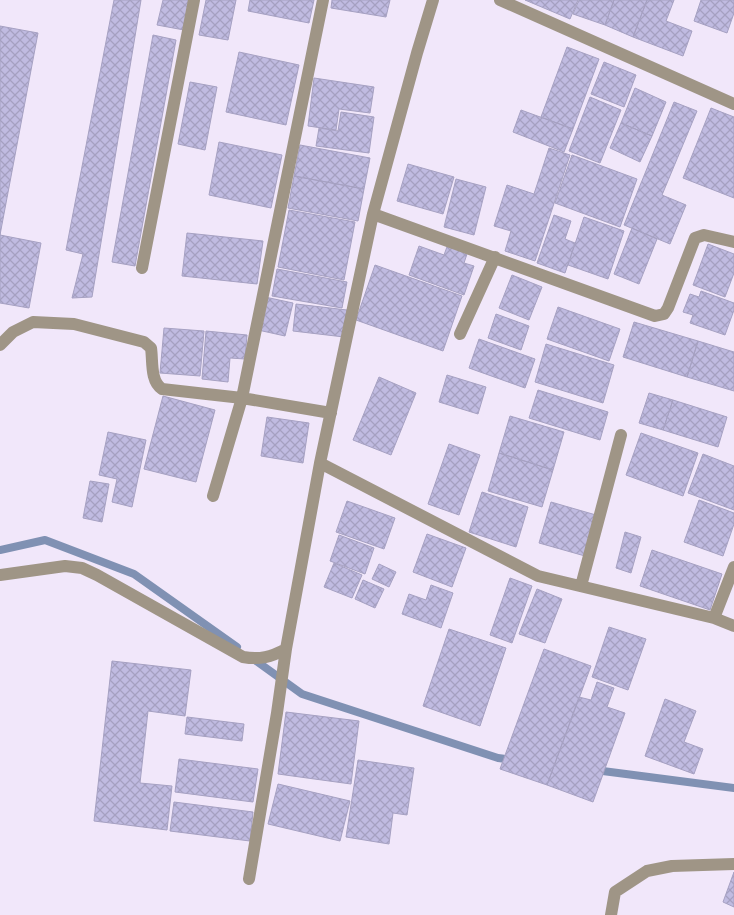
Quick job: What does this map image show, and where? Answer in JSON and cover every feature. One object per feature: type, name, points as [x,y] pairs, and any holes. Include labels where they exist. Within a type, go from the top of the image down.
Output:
[{"type":"street","points":[[142,268],[194,0]]},
{"type":"street","points":[[213,496],[242,398],[323,0]]},
{"type":"street","points":[[249,880],[286,649],[320,463],[373,214],[433,0]]},
{"type":"street","points":[[500,0],[734,104]]},
{"type":"street","points":[[373,214],[655,316],[664,314],[668,308],[695,238],[704,235],[734,242]]},
{"type":"street","points":[[460,334],[495,257]]},
{"type":"street","points":[[0,345],[12,332],[33,322],[74,324],[144,342],[151,348],[154,378],[156,385],[162,389],[242,398],[331,413]]},
{"type":"street","points":[[581,586],[621,435]]},
{"type":"street","points":[[320,463],[538,576],[714,618],[734,626]]},
{"type":"street","points":[[0,575],[65,566],[82,568],[106,579],[243,657],[257,659],[272,656],[286,649]]},
{"type":"street","points":[[714,618],[734,567]]},
{"type":"street","points":[[611,915],[615,892],[647,871],[672,866],[734,864]]},
{"type":"building","points":[[114,0],[141,0],[92,297],[72,298],[83,254],[66,250]]},
{"type":"building","points":[[163,0],[189,0],[184,30],[157,25]]},
{"type":"building","points":[[206,0],[236,0],[228,40],[199,35]]},
{"type":"building","points":[[250,0],[314,0],[309,23],[248,11]]},
{"type":"building","points":[[332,0],[390,0],[386,17],[331,8]]},
{"type":"building","points":[[525,0],[578,0],[570,19]]},
{"type":"building","points":[[579,0],[614,0],[605,25],[573,14]]},
{"type":"building","points":[[614,0],[647,0],[633,37],[605,25]]},
{"type":"building","points":[[647,0],[674,0],[666,21],[692,31],[683,56],[633,37]]},
{"type":"building","points":[[701,0],[734,0],[734,13],[727,33],[694,21]]},
{"type":"building","points":[[0,26],[38,33],[0,235]]},
{"type":"building","points":[[153,35],[176,40],[135,266],[112,262]]},
{"type":"building","points":[[567,47],[599,59],[573,129],[541,117]]},
{"type":"building","points":[[239,52],[299,65],[286,125],[226,112]]},
{"type":"building","points":[[604,62],[636,75],[624,107],[591,94]]},
{"type":"building","points":[[314,78],[374,87],[370,113],[339,109],[336,130],[308,126]]},
{"type":"building","points":[[190,82],[217,87],[205,150],[178,144]]},
{"type":"building","points":[[635,88],[666,102],[652,136],[621,123]]},
{"type":"building","points":[[590,97],[621,110],[600,163],[569,151]]},
{"type":"building","points":[[674,102],[697,111],[662,195],[686,205],[670,244],[624,225]]},
{"type":"building","points":[[711,108],[734,117],[734,198],[683,178]]},
{"type":"building","points":[[521,110],[573,129],[564,152],[513,132]]},
{"type":"building","points":[[341,112],[374,117],[369,153],[316,146],[319,128],[338,131]]},
{"type":"building","points":[[621,123],[652,136],[640,162],[610,148]]},
{"type":"building","points":[[219,142],[282,155],[271,208],[209,195]]},
{"type":"building","points":[[300,145],[370,158],[364,189],[294,176]]},
{"type":"building","points":[[549,148],[570,155],[535,261],[505,251],[511,231],[494,226],[507,185],[534,194]]},
{"type":"building","points":[[572,155],[637,179],[620,227],[555,203]]},
{"type":"building","points":[[408,164],[454,177],[443,214],[397,201]]},
{"type":"building","points":[[294,176],[364,189],[358,221],[288,208]]},
{"type":"building","points":[[456,179],[486,187],[474,235],[444,227]]},
{"type":"building","points":[[289,210],[355,222],[344,280],[278,267]]},
{"type":"building","points":[[554,215],[571,221],[565,239],[575,243],[565,273],[537,263]]},
{"type":"building","points":[[584,217],[624,231],[608,279],[568,265]]},
{"type":"building","points":[[632,228],[657,239],[639,284],[614,274]]},
{"type":"building","points":[[187,233],[263,241],[257,284],[182,276]]},
{"type":"building","points":[[0,235],[41,243],[29,308],[0,303]]},
{"type":"building","points":[[448,244],[468,251],[464,263],[474,266],[464,295],[409,275],[419,246],[444,255]]},
{"type":"building","points":[[708,244],[734,254],[734,273],[725,297],[693,285]]},
{"type":"building","points":[[375,265],[462,296],[443,351],[356,320]]},
{"type":"building","points":[[277,269],[347,282],[342,308],[272,296]]},
{"type":"building","points":[[512,275],[542,287],[529,320],[499,308]]},
{"type":"building","points":[[701,291],[734,303],[734,310],[725,335],[690,323],[693,315],[683,312],[690,294],[699,297]]},
{"type":"building","points":[[265,297],[293,303],[285,336],[258,330]]},
{"type":"building","points":[[296,304],[347,310],[344,337],[293,331]]},
{"type":"building","points":[[558,307],[620,329],[609,361],[547,339]]},
{"type":"building","points":[[496,314],[529,326],[521,350],[488,338]]},
{"type":"building","points":[[634,322],[698,341],[687,377],[623,357]]},
{"type":"building","points":[[164,328],[204,331],[200,376],[160,373]]},
{"type":"building","points":[[206,331],[247,335],[245,359],[230,358],[228,382],[202,379]]},
{"type":"building","points":[[479,339],[535,359],[525,388],[469,368]]},
{"type":"building","points":[[698,341],[734,352],[734,391],[687,377]]},
{"type":"building","points":[[546,344],[614,365],[603,403],[535,382]]},
{"type":"building","points":[[447,375],[486,387],[478,414],[439,402]]},
{"type":"building","points":[[379,377],[416,393],[391,455],[353,440]]},
{"type":"building","points":[[538,390],[608,412],[600,440],[529,418]]},
{"type":"building","points":[[649,393],[673,400],[663,430],[639,423]]},
{"type":"building","points":[[163,396],[215,410],[196,482],[144,469]]},
{"type":"building","points":[[673,400],[727,417],[718,447],[663,430]]},
{"type":"building","points":[[510,416],[564,432],[553,470],[499,453]]},
{"type":"building","points":[[267,417],[309,423],[303,463],[261,456]]},
{"type":"building","points":[[108,432],[146,440],[132,507],[112,502],[117,479],[99,475]]},
{"type":"building","points":[[641,433],[698,453],[683,496],[626,475]]},
{"type":"building","points":[[449,444],[480,455],[459,515],[428,504]]},
{"type":"building","points":[[499,453],[553,470],[542,507],[488,491]]},
{"type":"building","points":[[703,454],[734,466],[734,510],[688,493]]},
{"type":"building","points":[[90,481],[109,484],[102,522],[83,518]]},
{"type":"building","points":[[482,492],[528,507],[516,547],[469,532]]},
{"type":"building","points":[[699,500],[734,513],[734,524],[723,556],[684,542]]},
{"type":"building","points":[[347,501],[395,518],[384,549],[336,532]]},
{"type":"building","points":[[551,502],[596,515],[585,556],[539,543]]},
{"type":"building","points":[[625,532],[641,537],[631,573],[616,568]]},
{"type":"building","points":[[427,534],[466,548],[452,587],[413,572]]},
{"type":"building","points":[[339,535],[374,548],[365,574],[330,561]]},
{"type":"building","points":[[652,550],[722,574],[710,610],[640,586]]},
{"type":"building","points":[[334,563],[362,575],[352,598],[324,587]]},
{"type":"building","points":[[379,564],[396,572],[389,587],[372,579]]},
{"type":"building","points":[[510,578],[532,586],[512,643],[490,635]]},
{"type":"building","points":[[363,580],[384,589],[375,608],[355,599]]},
{"type":"building","points":[[431,585],[453,593],[441,628],[402,614],[409,594],[426,600]]},
{"type":"building","points":[[537,589],[562,599],[545,643],[519,634]]},
{"type":"building","points":[[609,627],[646,639],[628,690],[592,677]]},
{"type":"building","points":[[449,629],[506,648],[480,726],[423,706]]},
{"type":"building","points":[[544,649],[591,666],[547,785],[500,769]]},
{"type":"building","points":[[112,661],[191,670],[185,716],[148,711],[140,783],[172,786],[167,830],[94,821]]},
{"type":"building","points":[[597,682],[614,688],[607,707],[625,713],[593,802],[547,785],[579,697],[591,700]]},
{"type":"building","points":[[665,699],[696,711],[684,742],[703,749],[694,774],[645,756]]},
{"type":"building","points":[[286,712],[359,721],[351,784],[278,774]]},
{"type":"building","points":[[187,717],[244,724],[242,741],[185,734]]},
{"type":"building","points":[[179,759],[258,769],[253,802],[175,792]]},
{"type":"building","points":[[358,760],[414,768],[407,815],[393,813],[389,844],[346,837]]},
{"type":"building","points":[[278,784],[350,801],[340,841],[268,824]]},
{"type":"building","points":[[174,802],[253,812],[250,841],[170,831]]},
{"type":"building","points":[[734,872],[734,907],[723,902]]},
{"type":"waterway","points":[[0,550],[45,540],[134,574],[237,647]]},
{"type":"waterway","points":[[252,658],[302,694],[498,758],[514,760]]},
{"type":"waterway","points":[[595,770],[734,788]]}]
